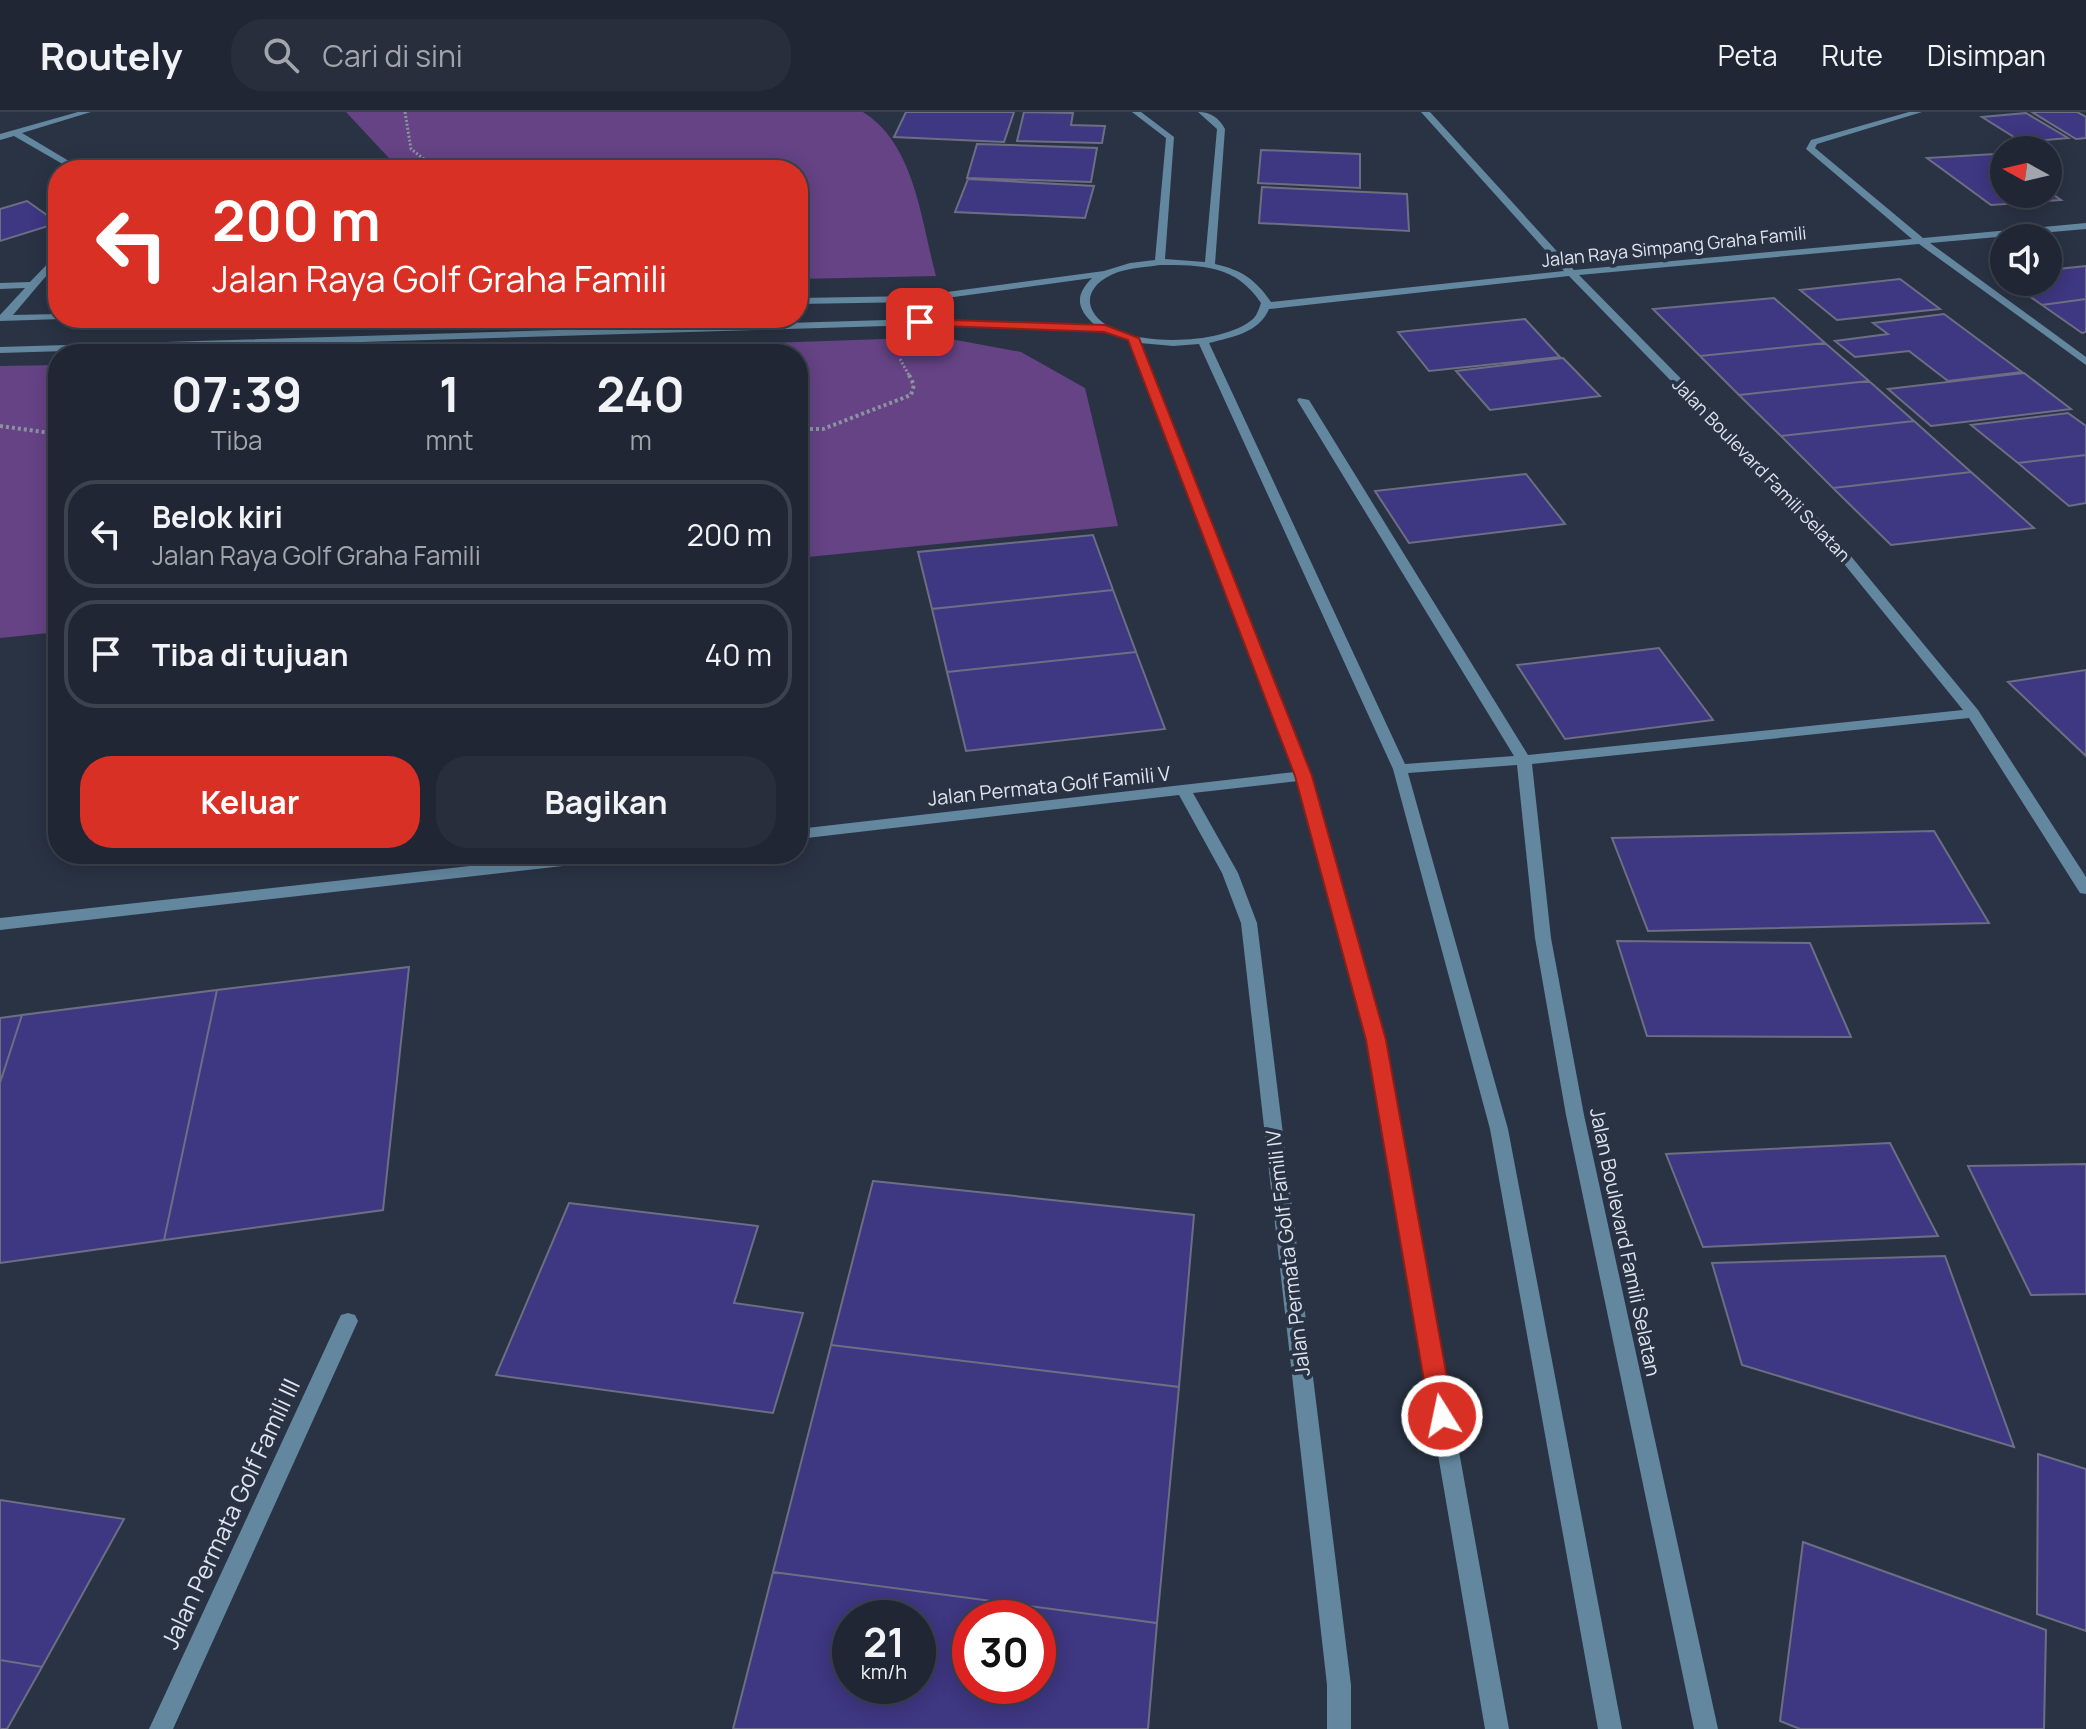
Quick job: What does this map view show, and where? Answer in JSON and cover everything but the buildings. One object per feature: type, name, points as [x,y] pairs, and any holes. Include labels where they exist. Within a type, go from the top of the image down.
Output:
[{"type":"street","points":[[0,137],[87,112]]},
{"type":"street","points":[[1136,112],[1170,137],[1160,262]]},
{"type":"street","points":[[1202,112],[1217,122],[1221,129],[1210,266]]},
{"type":"street","name":"Jalan Boulevard Famili Selatan","points":[[1425,112],[1571,273],[1822,529],[1973,713],[2086,889]]},
{"type":"street","points":[[1918,112],[1814,142],[1810,149],[1918,239],[2086,362]]},
{"type":"street","points":[[15,133],[62,160]]},
{"type":"street","name":"Jalan Raya Simpang Graha Famili","points":[[1267,306],[1918,239],[2086,226]]},
{"type":"street","points":[[808,301],[917,299],[1106,274],[1160,262],[1210,266],[1252,282],[1263,294],[1267,306],[1261,318],[1248,329],[1203,342],[1179,344],[1133,338],[1105,328],[1091,318],[1083,306],[1084,294],[1106,274]]},
{"type":"street","points":[[2,318],[48,267]]},
{"type":"street","points":[[0,286],[32,285]]},
{"type":"street","points":[[2,318],[48,317]]},
{"type":"street","points":[[808,325],[920,322],[1105,328]]},
{"type":"street","points":[[197,344],[723,328]]},
{"type":"street","points":[[1133,338],[1304,776],[1376,1040],[1497,1729]]},
{"type":"street","points":[[1203,342],[1400,769],[1499,1129],[1610,1729]]},
{"type":"street","points":[[0,350],[48,349]]},
{"type":"street","name":"Jalan Boulevard Famili Selatan","points":[[1303,400],[1524,760],[1543,938],[1572,1101],[1706,1729]]},
{"type":"street","points":[[1400,769],[1524,760],[1973,713]]},
{"type":"street","name":"Jalan Permata Golf Famili V","points":[[808,833],[1304,776]]},
{"type":"street","name":"Jalan Permata Golf Famili IV","points":[[1184,791],[1230,873],[1249,923],[1339,1685],[1339,1729]]},
{"type":"street","points":[[0,924],[535,864]]},
{"type":"street","name":"Jalan Permata Golf Famili III","points":[[161,1729],[348,1321]]},
{"type":"path","points":[[405,112],[411,149],[425,160]]},
{"type":"path","points":[[0,426],[48,433]]},
{"type":"shaded area","points":[[346,112],[863,112],[894,143],[905,163],[920,208],[936,276],[808,279],[808,160],[391,160]]},
{"type":"shaded area","points":[[940,337],[1021,352],[1085,388],[1118,526],[808,557],[808,344],[744,344]]},
{"type":"shaded area","points":[[48,365],[48,633],[0,638],[0,366]]},
{"type":"route","points":[[920,322],[1105,328],[1133,338],[1304,776],[1376,1040],[1442,1416]]}]
